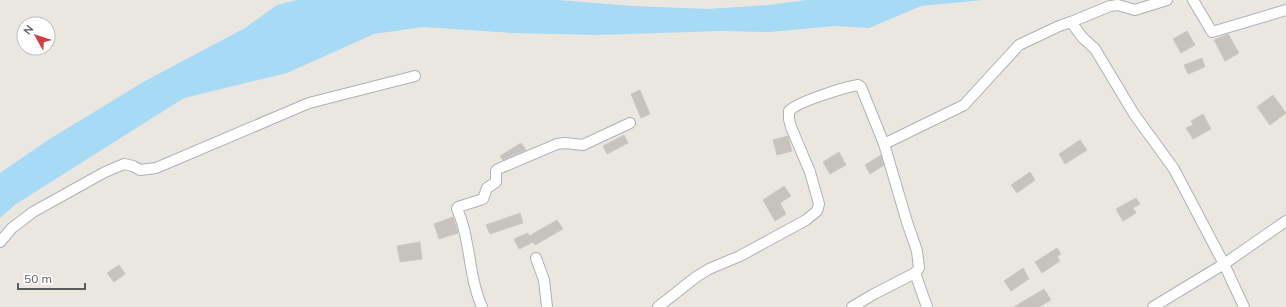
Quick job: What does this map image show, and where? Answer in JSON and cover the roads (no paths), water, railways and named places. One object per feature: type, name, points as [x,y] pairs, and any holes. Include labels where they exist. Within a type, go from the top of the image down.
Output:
[{"type":"street","points":[[884,144],[964,104],[1019,45],[1059,26],[1110,6],[1118,6],[1135,10],[1167,0]]},
{"type":"street","points":[[1193,0],[1212,32],[1286,10]]},
{"type":"street","points":[[1071,22],[1082,38],[1095,50],[1134,114],[1174,169],[1224,264],[1244,307]]},
{"type":"street","points":[[0,242],[12,228],[33,212],[105,172],[124,164],[133,166],[140,170],[156,168],[309,103],[416,76]]},
{"type":"street","points":[[658,307],[696,277],[709,269],[740,256],[806,220],[817,211],[819,204],[810,172],[789,119],[789,113],[791,109],[807,101],[858,85],[861,87],[884,144],[904,214],[917,251],[919,268],[915,273],[852,307]]},
{"type":"street","points":[[482,307],[473,277],[468,250],[457,209],[458,207],[484,199],[487,188],[496,182],[496,171],[498,169],[557,144],[566,143],[583,145],[630,123]]},
{"type":"street","points":[[1154,307],[1224,264],[1286,221]]},
{"type":"street","points":[[536,258],[544,280],[547,307]]},
{"type":"street","points":[[915,273],[927,307]]},
{"type":"water","points":[[297,0],[558,0],[632,6],[708,9],[769,5],[806,0],[984,0],[921,6],[869,28],[835,26],[770,32],[722,31],[597,35],[513,33],[423,27],[374,34],[287,73],[184,98],[16,204],[0,218],[0,173],[48,140],[145,81],[245,28],[277,5]]}]
